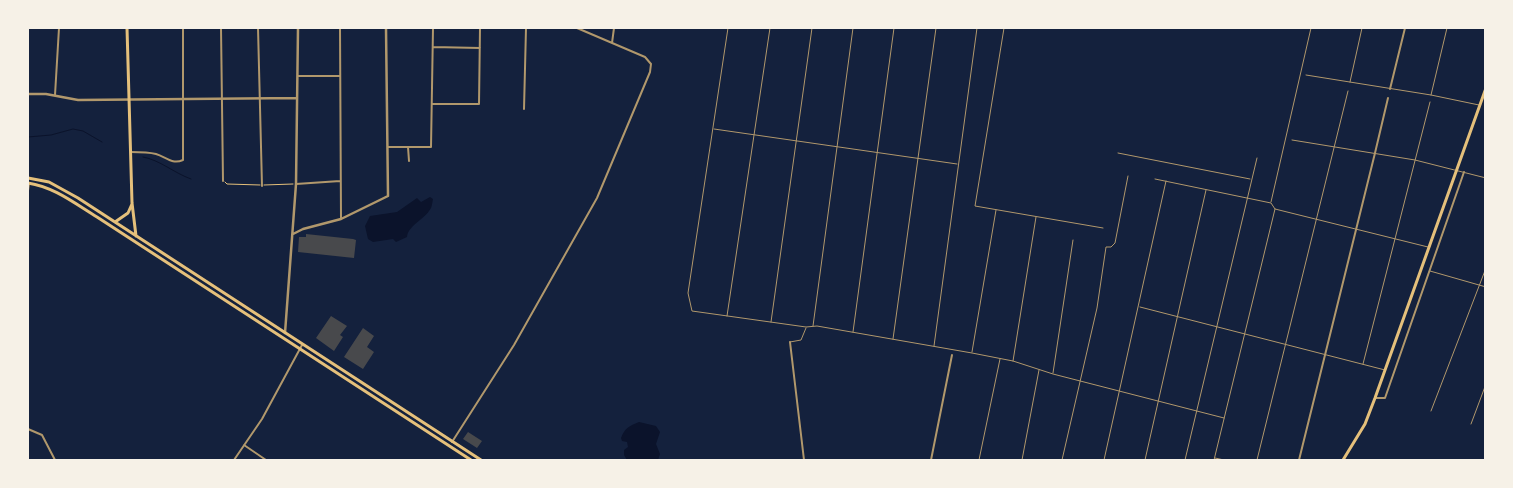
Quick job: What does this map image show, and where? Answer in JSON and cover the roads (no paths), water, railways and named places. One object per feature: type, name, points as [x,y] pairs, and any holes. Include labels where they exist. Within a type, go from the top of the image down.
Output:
[{"type":"main road","points":[[127,28],[132,203],[136,237]]},
{"type":"main road","points":[[1343,460],[1365,424],[1375,398],[1486,88]]},
{"type":"main road","points":[[28,178],[56,185],[481,460]]},
{"type":"main road","points":[[28,183],[54,190],[107,223],[471,460]]},
{"type":"main road","points":[[107,223],[123,218],[128,213],[132,203]]},
{"type":"street","points":[[55,95],[59,28]]},
{"type":"street","points":[[131,152],[157,154],[171,161],[178,162],[183,160],[183,28]]},
{"type":"street","points":[[221,28],[223,181]]},
{"type":"street","points":[[258,28],[262,186]]},
{"type":"street","points":[[282,337],[285,333],[296,184],[298,28]]},
{"type":"street","points":[[340,28],[341,219]]},
{"type":"street","points":[[293,234],[303,229],[341,219],[388,196],[386,28]]},
{"type":"street","points":[[388,147],[431,146],[433,28]]},
{"type":"street","points":[[432,104],[479,104],[480,28]]},
{"type":"street","points":[[524,109],[526,28]]},
{"type":"street","points":[[452,442],[514,345],[597,198],[650,72],[651,64],[645,57],[577,28]]},
{"type":"street","points":[[612,43],[614,28]]},
{"type":"street","points":[[1390,89],[1405,28]]},
{"type":"street","points":[[433,47],[480,48]]},
{"type":"street","points":[[298,76],[340,76]]},
{"type":"street","points":[[28,94],[55,95],[78,100],[297,98]]},
{"type":"street","points":[[1299,460],[1388,98]]},
{"type":"street","points":[[408,146],[408,161]]},
{"type":"street","points":[[1375,398],[1385,398],[1464,172]]},
{"type":"street","points":[[296,184],[340,180]]},
{"type":"street","points":[[28,183],[28,191]]},
{"type":"street","points":[[790,342],[804,460]]},
{"type":"street","points":[[234,460],[262,419],[302,345]]},
{"type":"street","points":[[931,460],[952,355]]},
{"type":"street","points":[[28,429],[42,435],[55,460]]},
{"type":"street","points":[[244,445],[266,460]]},
{"type":"lane","points":[[728,28],[688,293],[692,311],[770,323],[813,326],[972,353],[1013,362],[1224,418]]},
{"type":"lane","points":[[727,317],[770,28]]},
{"type":"lane","points":[[770,323],[812,28]]},
{"type":"lane","points":[[813,326],[853,28]]},
{"type":"lane","points":[[852,333],[894,28]]},
{"type":"lane","points":[[893,340],[936,28]]},
{"type":"lane","points":[[934,347],[977,28]]},
{"type":"lane","points":[[1004,28],[975,206],[1103,228]]},
{"type":"lane","points":[[1271,203],[1311,28]]},
{"type":"lane","points":[[1350,82],[1362,28]]},
{"type":"lane","points":[[1431,95],[1447,28]]},
{"type":"lane","points":[[1306,76],[1431,95],[1480,105]]},
{"type":"lane","points":[[1257,460],[1348,91]]},
{"type":"lane","points":[[1363,364],[1430,102]]},
{"type":"lane","points":[[713,129],[836,147],[878,151],[958,164]]},
{"type":"lane","points":[[1292,140],[1415,160],[1486,178]]},
{"type":"lane","points":[[1118,153],[1251,180]]},
{"type":"lane","points":[[1185,460],[1257,158]]},
{"type":"lane","points":[[1062,460],[1097,308],[1106,247],[1111,247],[1115,243],[1128,176]]},
{"type":"lane","points":[[1155,179],[1271,203],[1275,209],[1429,247]]},
{"type":"lane","points":[[1104,460],[1140,308],[1166,181]]},
{"type":"lane","points":[[1145,460],[1207,190]]},
{"type":"lane","points":[[1224,460],[1214,459],[1275,209]]},
{"type":"lane","points":[[972,353],[996,210]]},
{"type":"lane","points":[[1013,362],[1036,216]]},
{"type":"lane","points":[[1053,374],[1073,240]]},
{"type":"lane","points":[[1431,411],[1486,268]]},
{"type":"lane","points":[[1430,270],[1486,287]]},
{"type":"lane","points":[[1140,308],[1385,370]]},
{"type":"lane","points":[[790,342],[801,340],[806,327]]},
{"type":"lane","points":[[979,460],[1000,359]]},
{"type":"lane","points":[[1022,460],[1040,370]]},
{"type":"lane","points":[[1471,424],[1486,384]]},
{"type":"water","points":[[430,197],[433,199],[431,209],[413,226],[407,237],[396,242],[393,239],[373,242],[368,239],[365,226],[370,216],[397,212],[417,198],[421,202]]},
{"type":"water","points":[[639,422],[656,426],[660,432],[656,444],[660,454],[658,460],[627,460],[624,455],[624,450],[628,447],[627,442],[622,441],[621,438],[628,428]]},
{"type":"waterway","points":[[28,137],[51,135],[73,129],[83,131],[102,142]]},
{"type":"waterway","points":[[143,157],[191,179]]}]
